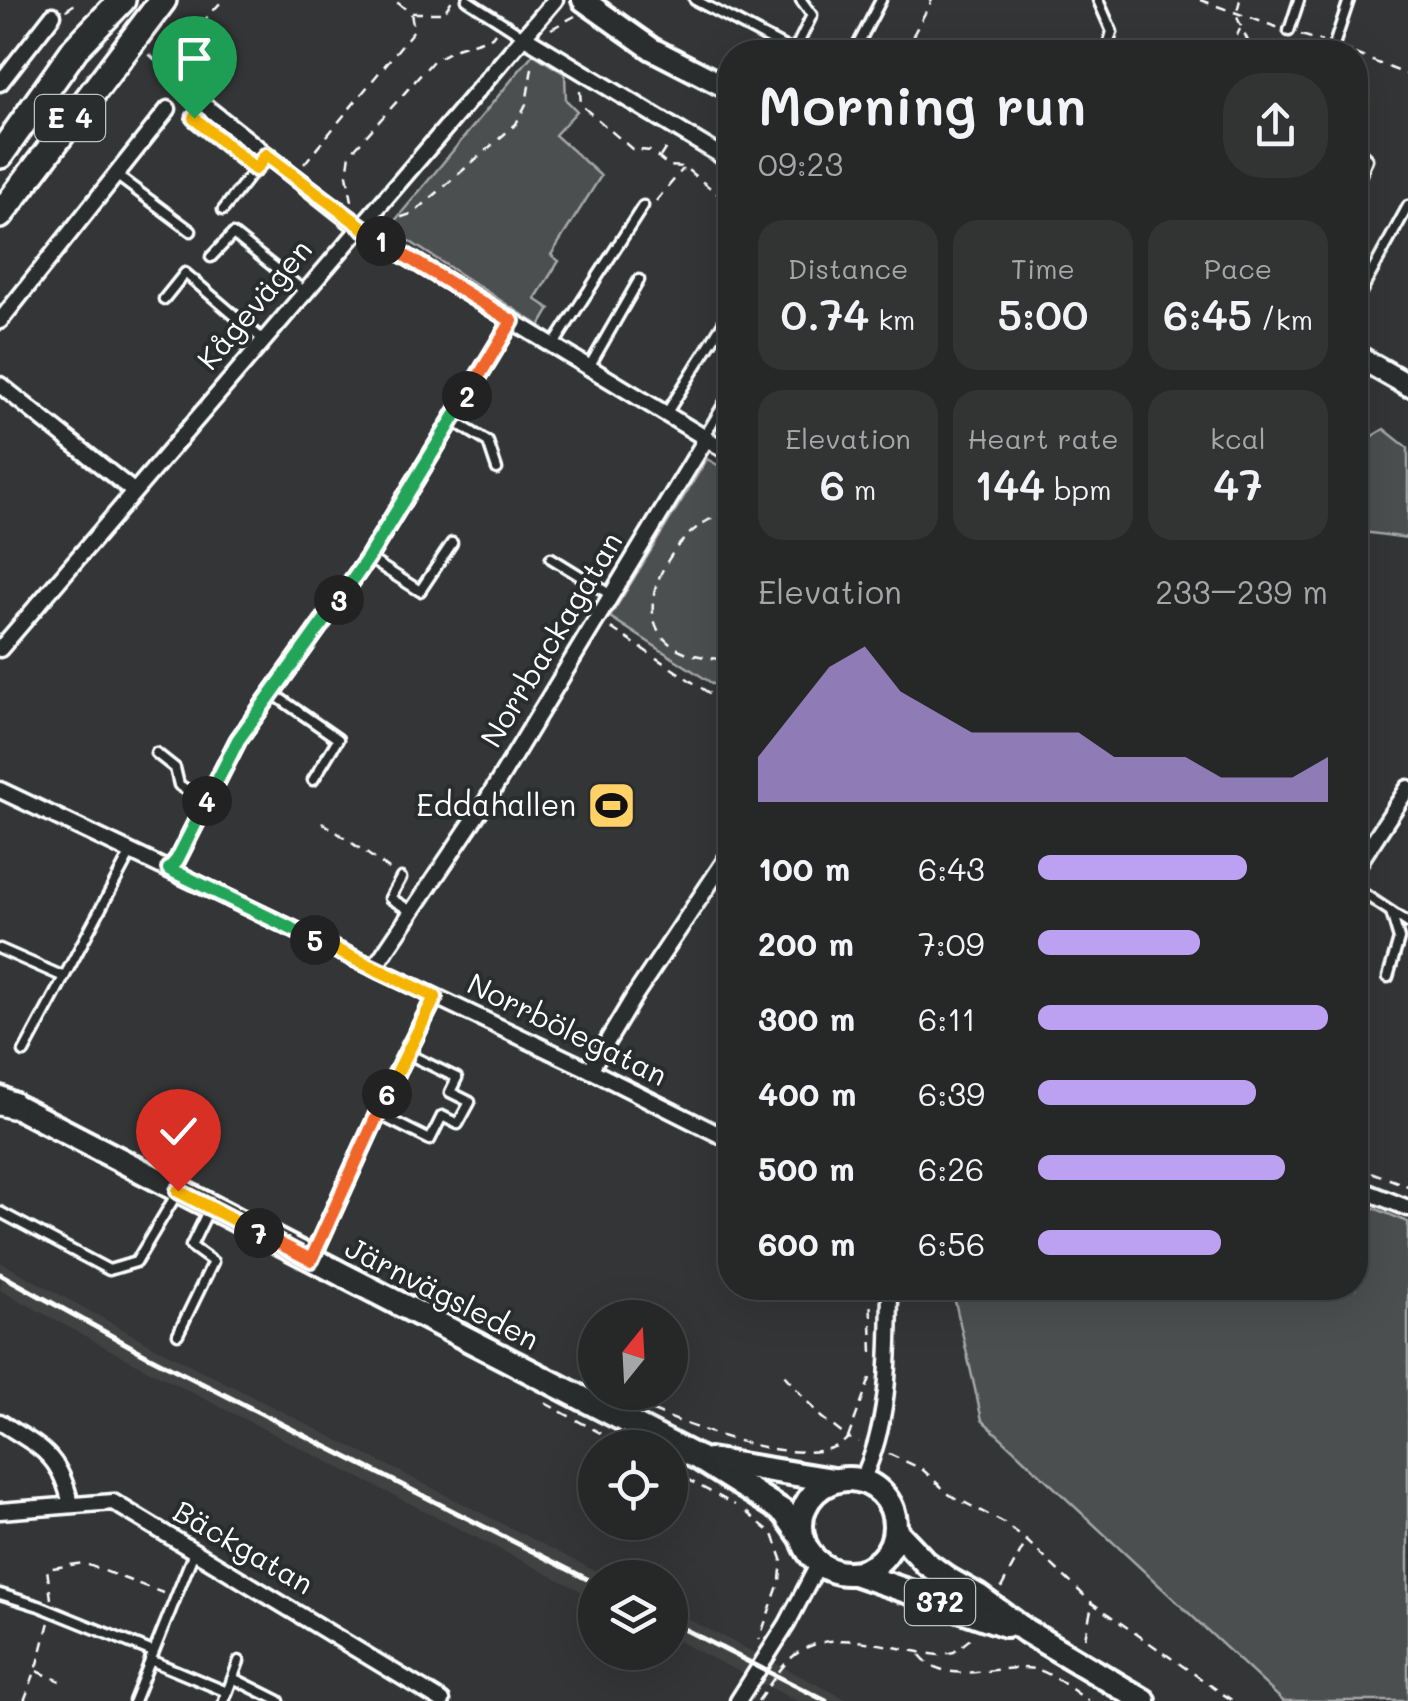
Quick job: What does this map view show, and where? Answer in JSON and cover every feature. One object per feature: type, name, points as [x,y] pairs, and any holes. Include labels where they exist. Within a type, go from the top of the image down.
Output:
[{"type":"highway","name":"E 4","points":[[0,155],[76,48],[122,0]]},
{"type":"highway","name":"E 4","points":[[0,215],[163,0]]},
{"type":"main road","points":[[583,0],[652,49],[718,83]]},
{"type":"main road","points":[[1368,362],[1408,386]]},
{"type":"main road","name":"Järnvägsleden","points":[[4,1102],[698,1458],[784,1512],[802,1539]]},
{"type":"main road","name":"Järnvägsleden","points":[[698,1458],[834,1480]]},
{"type":"main road","points":[[819,1563],[802,1539],[804,1507],[819,1488],[834,1480],[862,1480]]},
{"type":"main road","name":"372","points":[[854,1572],[878,1562],[890,1548],[895,1530],[890,1504],[862,1480]]},
{"type":"main road","name":"372","points":[[895,1530],[926,1563],[1026,1631],[1144,1701]]},
{"type":"main road","name":"372","points":[[819,1563],[1026,1631]]},
{"type":"street","name":"Kågevägen","points":[[0,648],[358,227],[529,39],[555,0]]},
{"type":"street","points":[[0,83],[53,15]]},
{"type":"street","points":[[529,39],[718,154]]},
{"type":"street","points":[[208,108],[358,227],[718,446]]},
{"type":"street","points":[[0,321],[168,109]]},
{"type":"street","points":[[169,869],[238,740],[368,558],[512,321]]},
{"type":"street","points":[[0,385],[133,491]]},
{"type":"street","name":"Norrbackagatan","points":[[374,968],[488,800],[705,438]]},
{"type":"street","points":[[1368,848],[1408,788]]},
{"type":"street","name":"Norrbölegatan","points":[[0,790],[718,1134]]},
{"type":"street","points":[[590,1070],[635,994],[718,870]]},
{"type":"street","points":[[311,1260],[435,997]]},
{"type":"street","points":[[1368,1192],[1408,1208]]},
{"type":"street","points":[[862,1480],[877,1449],[886,1386],[890,1300]]},
{"type":"street","points":[[0,1422],[48,1453],[66,1484],[71,1506]]},
{"type":"street","name":"Bäckgatan","points":[[0,1511],[113,1502],[442,1701]]},
{"type":"street","points":[[738,1701],[787,1624],[819,1563]]},
{"type":"lane","points":[[466,0],[529,39]]},
{"type":"lane","points":[[695,0],[771,40]]},
{"type":"lane","points":[[800,40],[812,15],[801,0]]},
{"type":"lane","points":[[860,40],[881,0]]},
{"type":"lane","points":[[1098,0],[1112,32],[1110,40]]},
{"type":"lane","points":[[1289,31],[1299,0]]},
{"type":"lane","points":[[1336,40],[1350,0]]},
{"type":"lane","points":[[208,108],[194,118],[255,169]]},
{"type":"lane","points":[[222,210],[266,155]]},
{"type":"lane","points":[[116,174],[191,231]]},
{"type":"lane","points":[[553,346],[643,206]]},
{"type":"lane","points":[[1368,278],[1408,206]]},
{"type":"lane","points":[[211,256],[233,234],[304,290]]},
{"type":"lane","points":[[164,298],[185,274],[262,340]]},
{"type":"lane","points":[[589,367],[639,280]]},
{"type":"lane","points":[[666,414],[718,331]]},
{"type":"lane","points":[[705,438],[718,415]]},
{"type":"lane","points":[[452,420],[488,442],[496,469]]},
{"type":"lane","points":[[368,558],[420,591],[452,543]]},
{"type":"lane","points":[[552,558],[612,595]]},
{"type":"lane","points":[[272,693],[338,739],[313,780]]},
{"type":"lane","points":[[156,753],[174,768],[178,786],[207,802]]},
{"type":"lane","points":[[24,1052],[130,852]]},
{"type":"lane","points":[[401,878],[390,898],[411,911]]},
{"type":"lane","points":[[1368,896],[1408,923]]},
{"type":"lane","points":[[1388,977],[1399,938],[1392,912]]},
{"type":"lane","points":[[1399,938],[1408,946]]},
{"type":"lane","points":[[0,949],[64,977]]},
{"type":"lane","points":[[378,1114],[430,1140],[442,1116],[458,1124],[470,1102],[450,1092],[458,1078],[406,1053]]},
{"type":"lane","points":[[0,1212],[110,1270],[136,1262],[178,1191]]},
{"type":"lane","points":[[178,1334],[213,1262],[191,1246],[210,1208]]},
{"type":"lane","points":[[134,1701],[194,1552]]},
{"type":"lane","points":[[0,1594],[52,1611],[152,1656],[226,1696],[239,1661]]},
{"type":"lane","points":[[232,1678],[280,1701]]},
{"type":"path","points":[[53,15],[81,0]]},
{"type":"path","points":[[150,54],[208,108],[216,105],[209,86],[176,50],[224,0]]},
{"type":"path","points":[[294,176],[414,30],[410,13],[394,0]]},
{"type":"path","points":[[410,13],[444,12],[452,0]]},
{"type":"path","points":[[910,40],[932,0]]},
{"type":"path","points":[[1200,0],[1318,40]]},
{"type":"path","points":[[1240,0],[1236,15],[1246,40]]},
{"type":"path","points":[[358,227],[347,175],[350,154],[434,62],[456,48],[492,37],[502,22]]},
{"type":"path","points":[[1235,40],[1240,28]]},
{"type":"path","points":[[383,223],[414,213],[516,124],[526,104],[529,39]]},
{"type":"path","points":[[1368,59],[1408,75]]},
{"type":"path","points":[[588,75],[578,96],[580,105],[632,150],[650,151],[668,166],[684,168],[718,195]]},
{"type":"path","points":[[659,158],[677,129]]},
{"type":"path","points":[[643,206],[652,205],[684,168]]},
{"type":"path","points":[[718,518],[708,520],[676,548],[655,580],[653,614],[667,642],[690,654],[718,659]]},
{"type":"path","points":[[597,619],[718,699]]},
{"type":"path","points":[[322,822],[401,878]]},
{"type":"path","points":[[1368,1171],[1408,1186]]},
{"type":"path","points":[[870,1300],[872,1354]]},
{"type":"path","points":[[652,1411],[705,1432],[791,1450],[827,1451],[848,1438],[873,1370]]},
{"type":"path","points":[[784,1375],[821,1418],[848,1438],[922,1469],[950,1495],[1004,1523],[1092,1604],[1233,1701]]},
{"type":"path","points":[[688,1480],[743,1510],[773,1534],[782,1559],[780,1580],[759,1634],[759,1667]]},
{"type":"path","points":[[998,1594],[1026,1541]]},
{"type":"path","points":[[24,1701],[52,1611],[48,1568],[83,1563],[176,1598]]},
{"type":"path","points":[[1085,1638],[1092,1604]]},
{"type":"path","points":[[758,1701],[798,1652],[817,1643],[846,1641],[918,1653],[954,1652],[978,1632]]},
{"type":"path","points":[[918,1653],[926,1663],[950,1671],[1036,1669],[1089,1701]]},
{"type":"path","points":[[35,1670],[60,1681]]},
{"type":"shaded area","points":[[533,54],[565,74],[566,100],[577,111],[555,135],[601,176],[551,255],[559,261],[535,299],[550,309],[540,326],[389,228]]},
{"type":"shaded area","points":[[1384,429],[1408,448],[1408,538],[1368,533],[1369,438]]},
{"type":"shaded area","points":[[707,459],[718,465],[718,687],[610,617]]},
{"type":"shaded area","points":[[1368,1205],[1408,1222],[1408,1701],[1283,1701],[982,1420],[955,1300],[1368,1300]]},
{"type":"shaded area","points":[[0,1262],[155,1347],[578,1562],[578,1589],[144,1368],[0,1290]]},
{"type":"shaded area","points":[[688,1619],[850,1701],[797,1701],[688,1646]]},
{"type":"railway","points":[[0,1274],[150,1357],[578,1574]]},
{"type":"railway","points":[[688,1631],[826,1701]]},
{"type":"place","name":"Eddahallen","points":[[611,806]]},
{"type":"route","points":[[178,1191],[311,1260],[435,997],[169,869],[238,740],[368,558],[512,321],[358,227],[266,155],[255,169],[194,118]]}]
